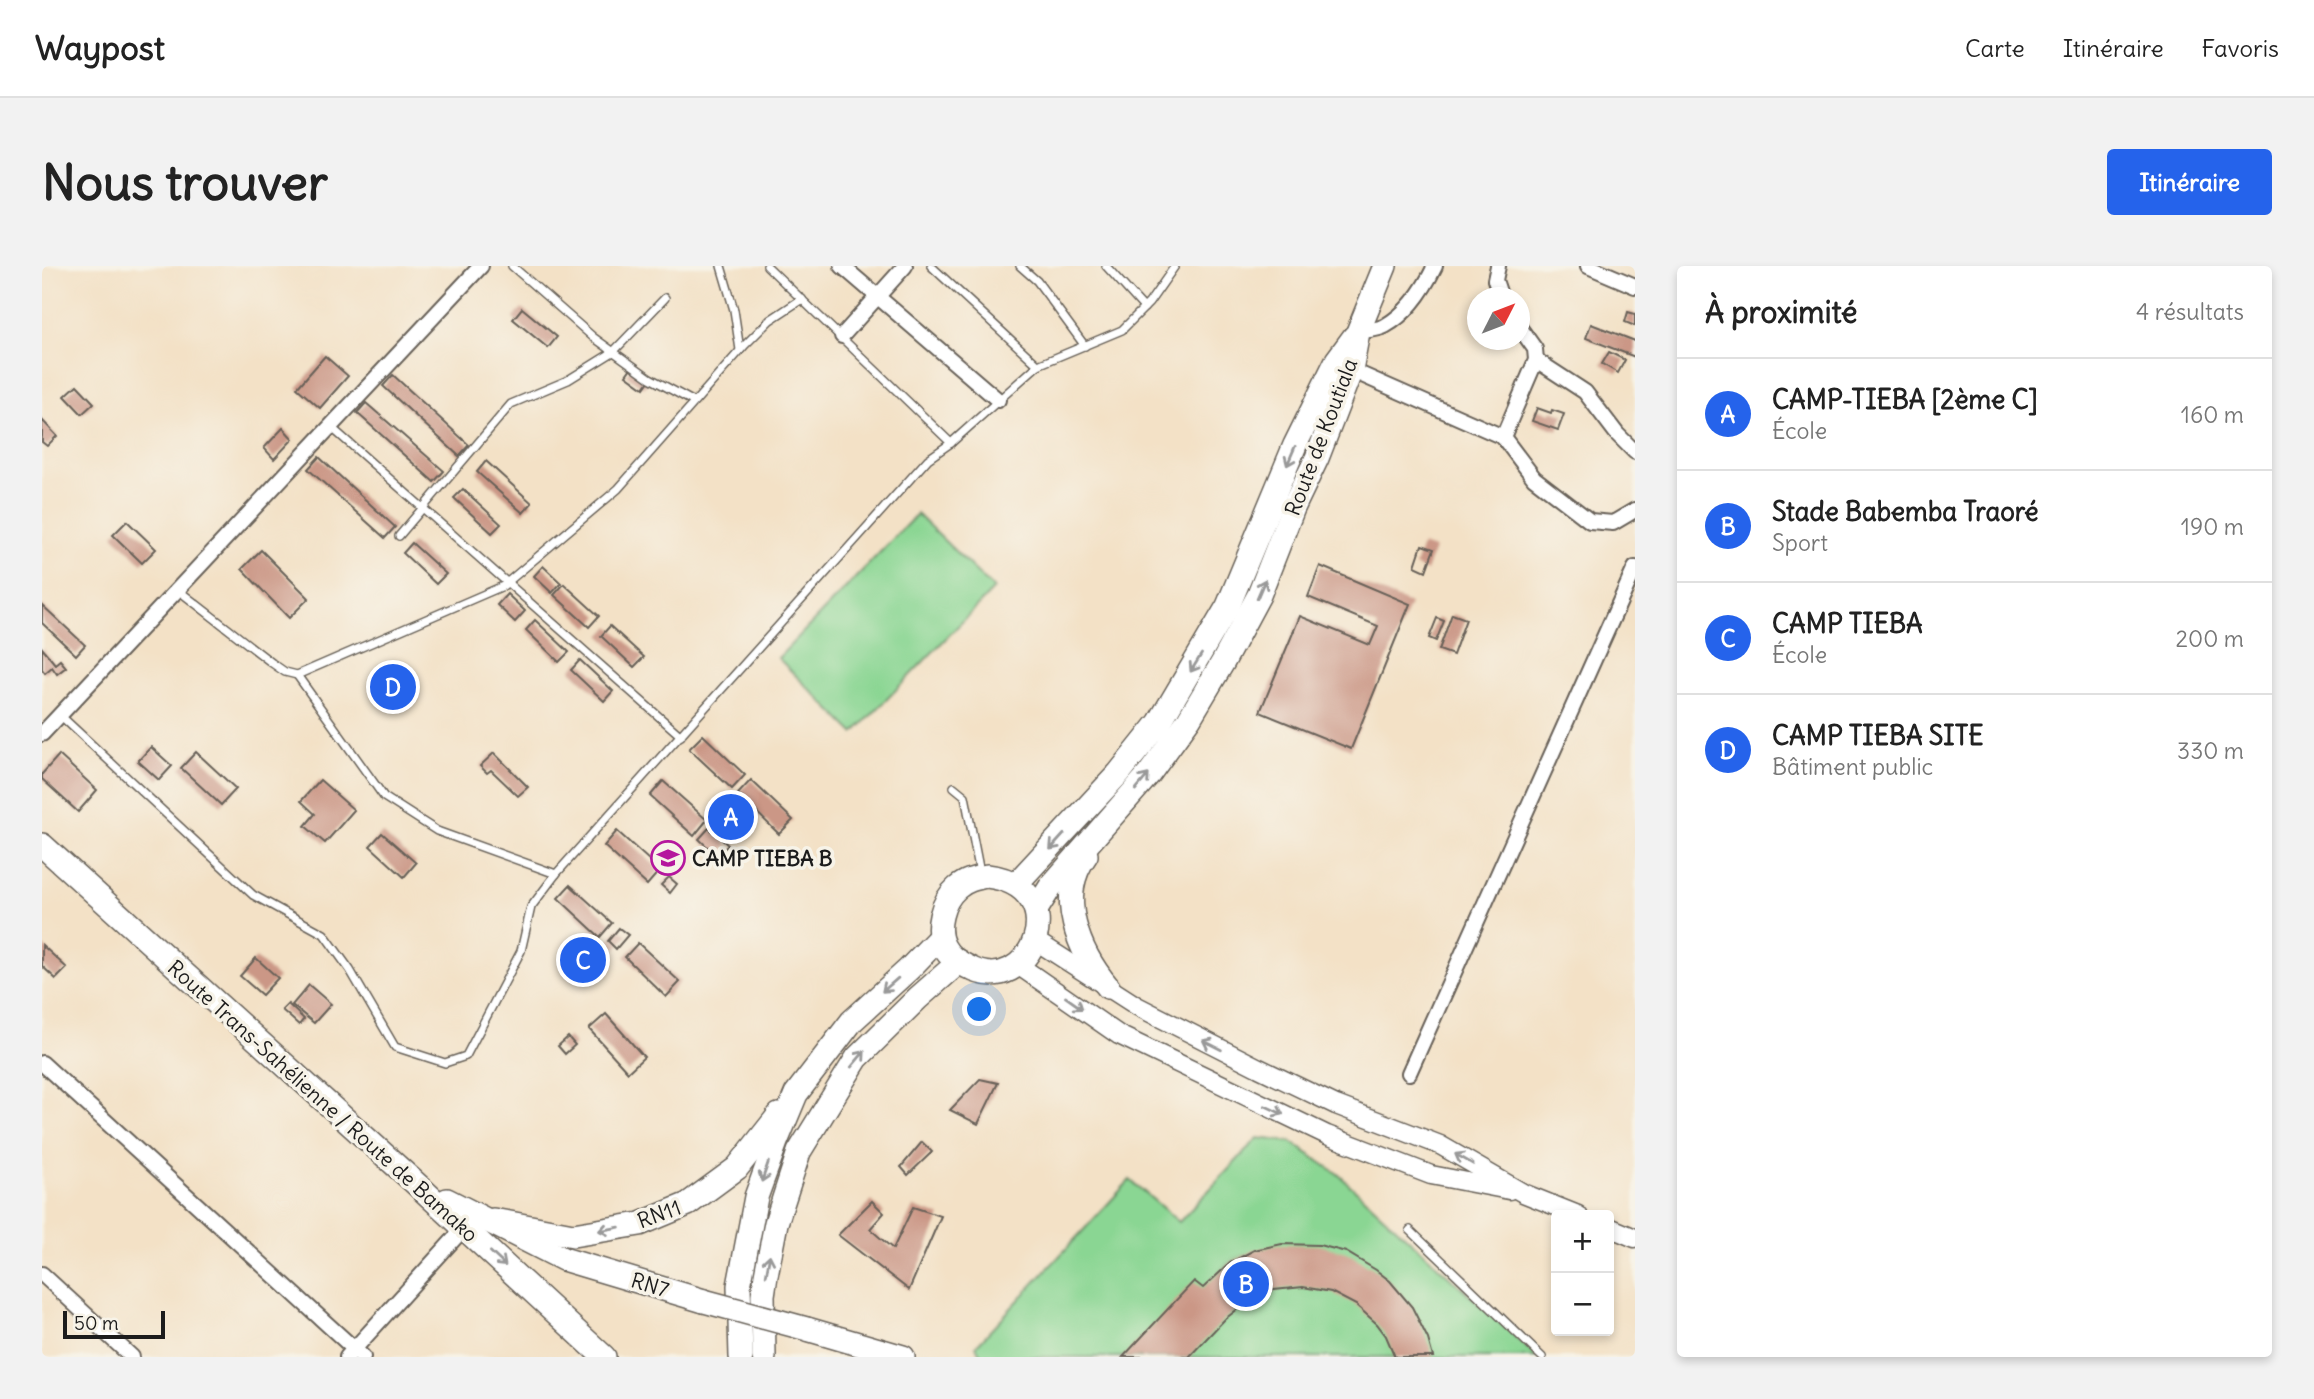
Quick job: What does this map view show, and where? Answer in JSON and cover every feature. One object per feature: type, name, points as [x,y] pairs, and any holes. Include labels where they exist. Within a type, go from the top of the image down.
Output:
[{"type":"main road","points":[[1358,332],[1385,266]]},
{"type":"main road","name":"Route de Koutiala","points":[[1036,910],[1051,887],[1149,774],[1189,719],[1223,662],[1259,595],[1293,508],[1317,458],[1351,370],[1358,332]]},
{"type":"main road","name":"Route de Koutiala","points":[[1016,884],[1119,773],[1159,723],[1228,606],[1296,445],[1337,360],[1358,332]]},
{"type":"main road","points":[[1108,987],[1095,972],[1081,947],[1073,921],[1072,891],[1082,860],[1119,809]]},
{"type":"main road","name":"Route Trans-Sahélienne / Route de Bamako","points":[[45,855],[412,1180]]},
{"type":"main road","points":[[981,877],[1003,878],[1016,884],[1029,896],[1036,910],[1036,941],[1029,954],[1017,965],[988,974],[973,971],[948,954],[939,939],[941,917],[946,901],[957,888],[971,879],[981,877]]},
{"type":"main road","name":"RN11","points":[[471,1222],[573,1235],[640,1224],[688,1204],[737,1168],[852,1021],[939,939]]},
{"type":"main road","points":[[764,1357],[763,1295],[776,1223],[799,1152],[857,1058],[959,962]]},
{"type":"main road","name":"RN11","points":[[741,1357],[739,1286],[757,1197],[796,1094]]},
{"type":"main road","name":"RN7","points":[[412,1180],[471,1222],[563,1259],[902,1357]]},
{"type":"main road","name":"Route Trans-Sahélienne / Route de Bamako","points":[[471,1222],[604,1357]]},
{"type":"street","points":[[42,734],[481,266]]},
{"type":"street","points":[[842,266],[998,400]]},
{"type":"street","points":[[842,336],[905,266]]},
{"type":"street","points":[[1358,332],[1383,327],[1405,311],[1427,282],[1435,266]]},
{"type":"street","points":[[1497,266],[1495,280],[1497,287]]},
{"type":"street","points":[[1588,266],[1635,286]]},
{"type":"street","points":[[1503,437],[1536,360],[1535,349],[1530,342]]},
{"type":"street","points":[[1536,360],[1585,392],[1617,435],[1635,453]]},
{"type":"street","points":[[1351,370],[1503,437],[1534,478],[1590,522],[1613,523],[1635,510]]},
{"type":"street","points":[[1409,1073],[1635,568]]},
{"type":"street","points":[[1036,941],[1137,1006],[1187,1032],[1336,1105],[1440,1145],[1523,1193],[1566,1210]]},
{"type":"street","points":[[1017,965],[1119,1035],[1327,1135],[1431,1175],[1523,1193]]},
{"type":"street","points":[[1171,1060],[1187,1032]]},
{"type":"street","points":[[42,1063],[355,1354],[471,1222]]},
{"type":"street","points":[[1614,1229],[1635,1238]]},
{"type":"street","points":[[42,1274],[132,1357]]},
{"type":"lane","points":[[512,266],[613,352],[650,378],[694,402]]},
{"type":"lane","points":[[721,266],[734,310],[740,350]]},
{"type":"lane","points":[[767,266],[951,443]]},
{"type":"lane","points":[[931,266],[1038,365]]},
{"type":"lane","points":[[1020,266],[1037,281],[1085,346]]},
{"type":"lane","points":[[1106,266],[1144,308]]},
{"type":"lane","points":[[60,715],[253,895],[324,934],[350,970],[395,1047],[445,1063],[466,1056],[521,951],[531,907],[556,874],[928,459],[951,443],[1038,365],[1122,330],[1144,308],[1175,266]]},
{"type":"lane","points":[[399,536],[511,404],[568,380],[613,352],[665,298]]},
{"type":"lane","points":[[178,590],[272,663],[285,672],[297,675],[507,583],[618,489],[740,350],[770,320],[802,299]]},
{"type":"lane","points":[[331,427],[681,737]]},
{"type":"lane","points":[[297,675],[383,797],[437,831],[556,874]]},
{"type":"lane","points":[[954,787],[965,796],[981,877]]},
{"type":"lane","points":[[1410,1230],[1542,1357]]},
{"type":"green space","points":[[917,514],[994,589],[854,733],[778,658]]},
{"type":"green space","points":[[1258,1138],[1291,1142],[1338,1174],[1537,1357],[982,1357],[976,1346],[1130,1180],[1179,1222]]},
{"type":"building","points":[[522,308],[557,337],[548,348],[513,319]]},
{"type":"building","points":[[1628,312],[1635,314],[1635,326],[1625,322]]},
{"type":"building","points":[[1591,324],[1635,341],[1635,357],[1586,338]]},
{"type":"building","points":[[1609,352],[1625,360],[1618,373],[1602,364]]},
{"type":"building","points":[[325,356],[348,376],[320,408],[297,388]]},
{"type":"building","points":[[631,368],[649,381],[644,388],[626,375]]},
{"type":"building","points":[[393,375],[469,445],[459,456],[383,386]]},
{"type":"building","points":[[77,385],[94,403],[82,414],[65,396]]},
{"type":"building","points":[[366,403],[444,471],[434,482],[357,413]]},
{"type":"building","points":[[1537,408],[1564,414],[1558,430],[1532,421]]},
{"type":"building","points":[[42,420],[57,436],[47,446],[42,442]]},
{"type":"building","points":[[283,428],[293,439],[274,459],[264,448]]},
{"type":"building","points":[[319,457],[395,527],[385,538],[308,469]]},
{"type":"building","points":[[486,461],[532,503],[523,513],[477,472]]},
{"type":"building","points":[[463,489],[501,524],[492,533],[454,498]]},
{"type":"building","points":[[127,521],[156,549],[142,563],[113,535]]},
{"type":"building","points":[[412,543],[446,574],[436,584],[403,553]]},
{"type":"building","points":[[1422,545],[1434,549],[1426,571],[1415,566]]},
{"type":"building","points":[[261,550],[309,598],[289,618],[242,569]]},
{"type":"building","points":[[543,566],[561,583],[552,593],[534,576]]},
{"type":"building","points":[[1320,566],[1410,604],[1351,749],[1260,712],[1300,616],[1370,645],[1378,626],[1308,597]]},
{"type":"building","points":[[564,584],[599,616],[589,627],[554,595]]},
{"type":"building","points":[[507,594],[525,611],[515,622],[497,605]]},
{"type":"building","points":[[42,605],[85,645],[76,655],[42,623]]},
{"type":"building","points":[[1452,614],[1466,619],[1453,655],[1439,650]]},
{"type":"building","points":[[1437,618],[1444,621],[1436,641],[1429,638]]},
{"type":"building","points":[[535,620],[569,652],[559,662],[526,630]]},
{"type":"building","points":[[610,626],[644,657],[634,667],[601,636]]},
{"type":"building","points":[[42,648],[55,664],[60,660],[66,667],[57,674],[52,667],[45,673],[42,669]]},
{"type":"building","points":[[580,660],[613,691],[604,701],[571,670]]},
{"type":"building","points":[[703,735],[745,775],[732,789],[689,749]]},
{"type":"building","points":[[151,747],[172,766],[159,780],[138,761]]},
{"type":"building","points":[[196,752],[236,789],[221,805],[181,768]]},
{"type":"building","points":[[494,753],[528,787],[518,796],[491,770],[487,773],[480,766]]},
{"type":"building","points":[[59,755],[97,790],[78,812],[42,779],[42,774]]},
{"type":"building","points":[[320,780],[354,810],[325,843],[305,826],[315,814],[301,801]]},
{"type":"building","points":[[751,780],[793,820],[779,834],[738,794]]},
{"type":"building","points":[[663,781],[707,820],[694,836],[650,796]]},
{"type":"building","points":[[709,828],[728,845],[717,856],[699,839]]},
{"type":"building","points":[[617,831],[660,870],[647,885],[604,846]]},
{"type":"building","points":[[382,833],[416,863],[404,877],[370,846]]},
{"type":"building","points":[[669,877],[677,884],[670,893],[661,885]]},
{"type":"building","points":[[570,885],[612,923],[600,937],[558,898]]},
{"type":"building","points":[[619,928],[628,935],[616,949],[608,941]]},
{"type":"building","points":[[638,943],[680,982],[666,997],[625,957]]},
{"type":"building","points":[[42,945],[67,968],[56,979],[42,966]]},
{"type":"building","points":[[256,958],[278,978],[262,995],[240,976]]},
{"type":"building","points":[[309,985],[331,1004],[314,1023],[292,1005]]},
{"type":"building","points":[[288,1004],[304,1019],[299,1025],[282,1010]]},
{"type":"building","points":[[606,1014],[644,1057],[628,1072],[589,1029]]},
{"type":"building","points":[[568,1037],[575,1045],[565,1054],[558,1046]]},
{"type":"building","points":[[980,1079],[998,1083],[978,1124],[950,1110]]},
{"type":"building","points":[[922,1142],[932,1152],[908,1175],[901,1167]]},
{"type":"building","points":[[872,1201],[884,1213],[870,1229],[893,1249],[913,1207],[941,1216],[909,1290],[838,1235]]},
{"type":"building","points":[[1282,1244],[1319,1245],[1346,1252],[1376,1270],[1390,1281],[1412,1307],[1428,1339],[1433,1357],[1395,1357],[1386,1336],[1377,1324],[1356,1305],[1331,1292],[1303,1287],[1274,1290],[1248,1301],[1225,1319],[1189,1357],[1123,1357],[1194,1281],[1203,1288],[1230,1263],[1254,1250]]},
{"type":"place","name":"CAMP TIEBA SITE","points":[[393,687]]},
{"type":"place","name":"CAMP-TIEBA [2ème C]","points":[[731,817]]},
{"type":"place","name":"CAMP TIEBA B","points":[[668,858]]},
{"type":"place","name":"CAMP TIEBA","points":[[583,960]]},
{"type":"place","name":"Stade Babemba Traoré","points":[[1246,1284]]}]
